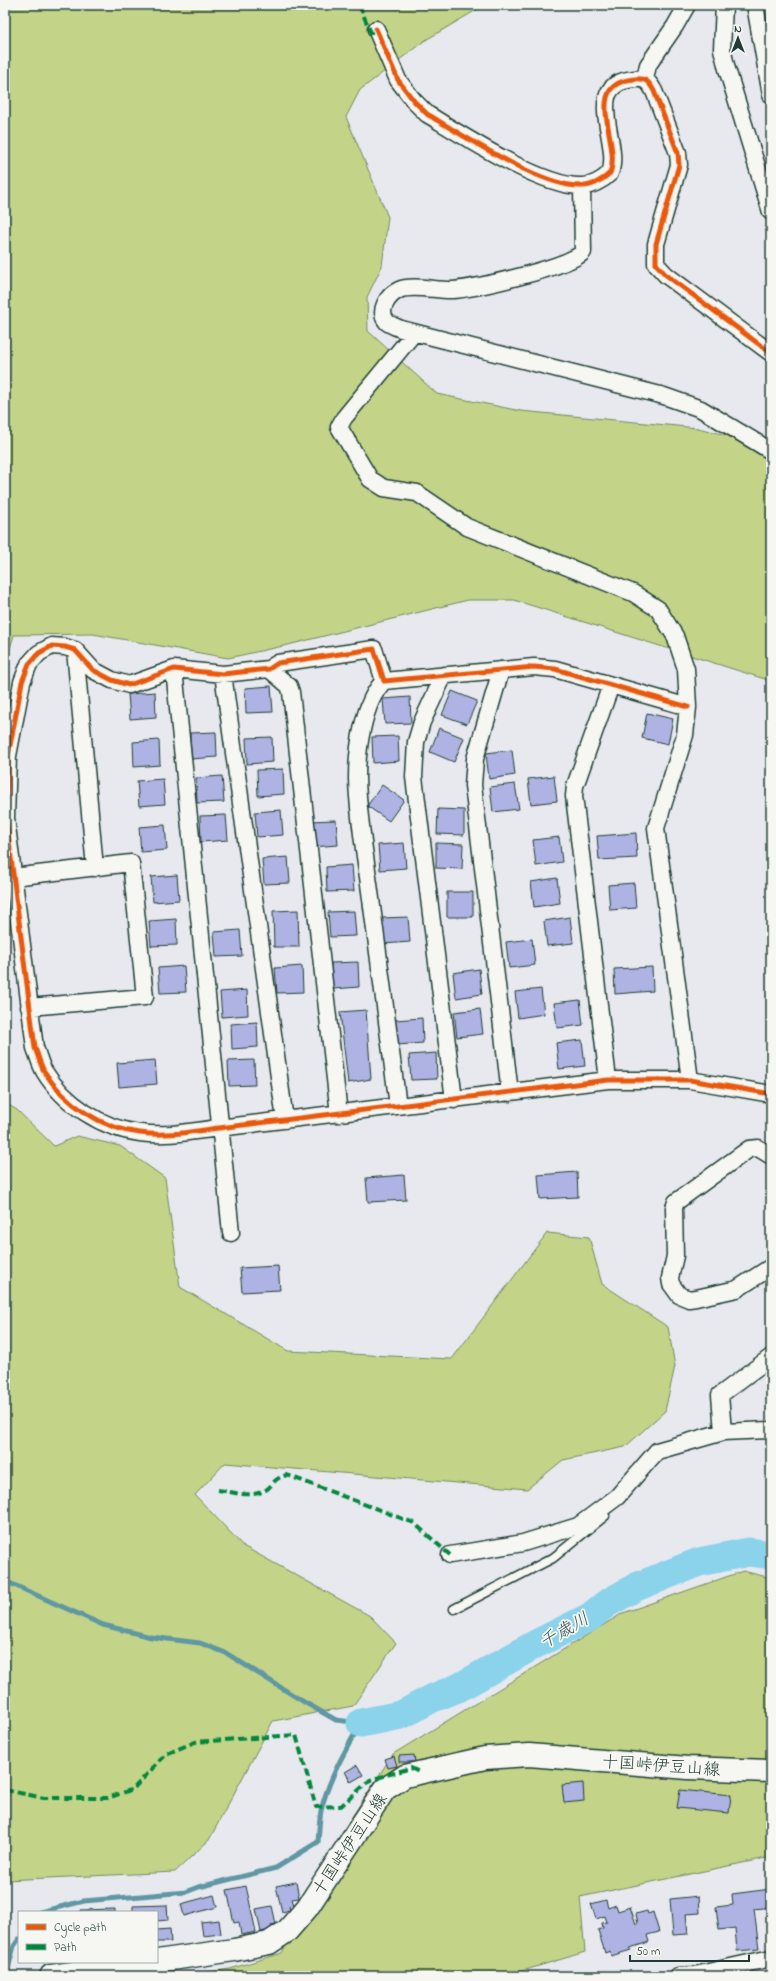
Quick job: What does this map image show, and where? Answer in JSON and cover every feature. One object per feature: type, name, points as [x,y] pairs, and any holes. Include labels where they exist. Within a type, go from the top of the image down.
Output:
[{"type":"main road","name":"十国峠伊豆山線","points":[[158,1961],[234,1950],[269,1943],[287,1931],[307,1908],[385,1789],[405,1776],[485,1758],[529,1755],[688,1768],[771,1771]]},
{"type":"main road","points":[[51,1976],[144,1963]]},
{"type":"street","points":[[687,5],[675,26],[648,65],[645,79],[654,91],[678,153],[678,165],[656,244],[656,264],[666,275],[771,352]]},
{"type":"street","points":[[724,5],[722,50],[771,212]]},
{"type":"street","points":[[755,5],[771,95]]},
{"type":"street","points":[[376,29],[398,80],[427,114],[534,174],[570,186],[582,186],[605,178],[610,173],[613,166],[612,148],[606,116],[606,98],[609,92],[616,85],[625,80],[645,79]]},
{"type":"street","points":[[582,186],[584,252],[579,257],[552,266],[474,287],[453,290],[404,288],[398,290],[391,295],[383,305],[383,313],[387,322],[411,336],[664,396],[701,409],[762,444],[771,451]]},
{"type":"street","points":[[411,336],[344,418],[340,427],[370,479],[384,488],[417,493],[467,527],[633,593],[658,609],[675,636],[686,669],[688,707],[685,735],[656,828],[690,1080]]},
{"type":"street","points":[[384,681],[374,649],[278,663],[269,669],[223,674],[174,669],[129,685],[112,680],[93,670],[75,650],[52,646],[39,653],[29,664],[22,682],[7,756],[6,818],[35,1048],[44,1071],[57,1088],[80,1109],[111,1127],[141,1134],[175,1133],[219,1128],[608,1080],[690,1080],[771,1094]]},
{"type":"street","points":[[75,650],[95,868]]},
{"type":"street","points":[[398,1106],[362,832],[357,778],[363,726],[376,689],[384,681],[534,667],[555,669],[688,707]]},
{"type":"street","points":[[174,669],[219,1128],[231,1234]]},
{"type":"street","points":[[269,669],[289,686],[291,692],[339,1114]]},
{"type":"street","points":[[501,670],[475,758],[473,785],[510,1093]]},
{"type":"street","points":[[223,674],[285,1120]]},
{"type":"street","points":[[444,676],[422,722],[416,742],[414,777],[454,1100]]},
{"type":"street","points":[[608,1080],[574,796],[575,786],[610,685]]},
{"type":"street","points":[[13,877],[131,863],[145,996],[30,1006]]},
{"type":"street","points":[[771,1156],[758,1148],[749,1149],[676,1202],[674,1208],[675,1256],[670,1278],[671,1284],[679,1295],[689,1299],[736,1289],[771,1267]]},
{"type":"street","points":[[723,1432],[720,1395],[771,1357]]},
{"type":"street","points":[[450,1555],[523,1543],[578,1526],[618,1497],[657,1451],[723,1432],[771,1430]]},
{"type":"street","points":[[678,1976],[695,1975],[771,1958]]},
{"type":"lane","points":[[454,1609],[553,1558],[606,1514],[609,1504]]},
{"type":"green space","points":[[5,5],[479,5],[478,9],[424,41],[360,90],[346,117],[388,217],[382,266],[367,297],[368,331],[437,394],[521,411],[698,428],[771,446],[771,681],[514,600],[468,600],[288,645],[228,658],[93,634],[14,635],[5,666]]},
{"type":"green space","points":[[5,1103],[17,1110],[54,1146],[77,1136],[120,1146],[165,1178],[180,1287],[288,1351],[452,1359],[547,1233],[589,1237],[602,1284],[668,1327],[675,1366],[665,1411],[625,1447],[563,1460],[527,1489],[225,1463],[195,1495],[243,1546],[370,1616],[396,1643],[353,1706],[273,1721],[209,1840],[175,1872],[5,1880]]},
{"type":"green space","points":[[743,1571],[771,1578],[771,1857],[580,1897],[585,1952],[519,1972],[519,1976],[181,1976],[230,1969],[282,1953],[342,1832],[393,1754],[623,1613]]},
{"type":"building","points":[[271,686],[273,712],[246,713],[245,688]]},
{"type":"building","points":[[452,691],[477,701],[467,724],[442,715]]},
{"type":"building","points":[[155,692],[156,717],[130,719],[128,694]]},
{"type":"building","points":[[410,697],[411,723],[385,724],[383,699]]},
{"type":"building","points":[[647,713],[673,719],[668,744],[642,738]]},
{"type":"building","points":[[439,728],[464,738],[454,762],[430,752]]},
{"type":"building","points":[[216,732],[217,757],[191,759],[190,733]]},
{"type":"building","points":[[398,736],[399,761],[373,763],[372,737]]},
{"type":"building","points":[[272,737],[273,762],[247,764],[246,738]]},
{"type":"building","points":[[159,740],[160,765],[134,767],[133,742]]},
{"type":"building","points":[[512,750],[515,775],[489,779],[486,753]]},
{"type":"building","points":[[283,769],[284,794],[258,796],[257,770]]},
{"type":"building","points":[[222,776],[224,802],[197,803],[196,778]]},
{"type":"building","points":[[554,776],[557,801],[531,804],[528,779]]},
{"type":"building","points":[[163,779],[165,804],[139,806],[137,781]]},
{"type":"building","points":[[515,784],[519,809],[493,812],[490,787]]},
{"type":"building","points":[[382,785],[404,800],[389,821],[367,806]]},
{"type":"building","points":[[438,809],[464,810],[464,835],[437,834]]},
{"type":"building","points":[[281,810],[283,835],[257,837],[255,812]]},
{"type":"building","points":[[226,815],[228,840],[201,842],[200,816]]},
{"type":"building","points":[[336,820],[338,845],[312,847],[310,821]]},
{"type":"building","points":[[165,825],[167,850],[141,852],[139,827]]},
{"type":"building","points":[[636,833],[637,858],[599,860],[597,836]]},
{"type":"building","points":[[559,837],[562,862],[536,866],[533,840]]},
{"type":"building","points":[[404,843],[406,868],[380,870],[378,845]]},
{"type":"building","points":[[436,843],[463,844],[462,869],[436,868]]},
{"type":"building","points":[[288,857],[290,883],[264,884],[262,859]]},
{"type":"building","points":[[352,865],[354,891],[327,892],[326,867]]},
{"type":"building","points":[[177,875],[179,900],[153,902],[151,877]]},
{"type":"building","points":[[557,878],[560,903],[534,907],[531,882]]},
{"type":"building","points":[[634,883],[636,908],[610,910],[608,885]]},
{"type":"building","points":[[447,892],[473,892],[473,917],[447,917]]},
{"type":"building","points":[[298,910],[299,947],[274,947],[273,911]]},
{"type":"building","points":[[354,911],[356,936],[330,937],[328,912]]},
{"type":"building","points":[[408,917],[410,942],[383,944],[382,918]]},
{"type":"building","points":[[570,917],[573,943],[547,946],[544,921]]},
{"type":"building","points":[[176,919],[177,945],[151,946],[149,921]]},
{"type":"building","points":[[240,930],[242,956],[216,957],[214,932]]},
{"type":"building","points":[[532,939],[535,965],[509,968],[506,942]]},
{"type":"building","points":[[358,962],[359,987],[333,989],[331,963]]},
{"type":"building","points":[[184,966],[186,992],[160,993],[158,968]]},
{"type":"building","points":[[302,966],[303,992],[277,993],[275,968]]},
{"type":"building","points":[[652,967],[653,991],[615,994],[614,969]]},
{"type":"building","points":[[479,969],[482,994],[456,998],[453,973]]},
{"type":"building","points":[[541,989],[544,1014],[518,1018],[515,992]]},
{"type":"building","points":[[247,990],[248,1015],[222,1017],[220,992]]},
{"type":"building","points":[[580,1000],[583,1025],[557,1028],[554,1003]]},
{"type":"building","points":[[480,1009],[483,1034],[457,1037],[454,1012]]},
{"type":"building","points":[[366,1010],[371,1079],[348,1083],[340,1012]]},
{"type":"building","points":[[422,1018],[423,1043],[397,1045],[395,1020]]},
{"type":"building","points":[[257,1022],[258,1047],[232,1049],[231,1024]]},
{"type":"building","points":[[582,1040],[585,1066],[559,1069],[556,1043]]},
{"type":"building","points":[[436,1053],[437,1079],[411,1080],[409,1055]]},
{"type":"building","points":[[155,1060],[157,1084],[119,1087],[117,1063]]},
{"type":"building","points":[[254,1060],[255,1085],[229,1086],[228,1061]]},
{"type":"building","points":[[577,1172],[578,1197],[540,1199],[538,1175]]},
{"type":"building","points":[[404,1175],[406,1200],[368,1202],[366,1178]]},
{"type":"building","points":[[278,1266],[280,1290],[242,1292],[240,1268]]},
{"type":"building","points":[[414,1755],[415,1762],[399,1762],[399,1756]]},
{"type":"building","points":[[394,1756],[397,1766],[388,1768],[385,1759]]},
{"type":"building","points":[[357,1765],[363,1775],[351,1782],[345,1772]]},
{"type":"building","points":[[583,1783],[584,1801],[564,1803],[562,1785]]},
{"type":"building","points":[[680,1790],[731,1795],[729,1813],[677,1808]]},
{"type":"building","points":[[296,1882],[299,1898],[292,1899],[294,1905],[289,1906],[290,1910],[282,1912],[276,1886]]},
{"type":"building","points":[[246,1886],[256,1932],[241,1935],[239,1922],[234,1923],[227,1890]]},
{"type":"building","points":[[771,1889],[771,1907],[754,1909],[759,1949],[737,1951],[735,1928],[719,1930],[716,1907],[733,1905],[732,1894]]},
{"type":"building","points":[[214,1895],[217,1907],[184,1916],[181,1904]]},
{"type":"building","points":[[699,1896],[700,1913],[686,1914],[688,1934],[673,1935],[670,1899]]},
{"type":"building","points":[[606,1900],[608,1908],[616,1905],[618,1911],[630,1907],[636,1924],[638,1923],[636,1914],[647,1911],[648,1914],[653,1912],[659,1932],[647,1935],[649,1942],[630,1948],[631,1950],[611,1956],[610,1951],[605,1953],[598,1930],[603,1928],[602,1923],[607,1922],[605,1916],[596,1919],[591,1904]]},
{"type":"building","points":[[167,1905],[168,1920],[158,1921],[158,1911],[133,1911],[133,1906]]},
{"type":"building","points":[[272,1906],[276,1924],[271,1925],[273,1929],[261,1932],[256,1909]]},
{"type":"building","points":[[115,1909],[115,1911],[81,1911]]},
{"type":"building","points":[[219,1920],[221,1934],[203,1936],[201,1922]]},
{"type":"building","points":[[170,1929],[171,1942],[158,1942],[158,1930]]},
{"type":"waterway","name":"千歳川","points":[[361,1723],[401,1715],[433,1698],[458,1688],[536,1644],[590,1617],[606,1604],[636,1587],[699,1562],[749,1552],[771,1555]]},
{"type":"waterway","points":[[5,1581],[103,1625],[151,1637],[200,1643],[226,1653],[304,1702],[336,1720],[361,1723],[338,1766],[324,1799],[319,1823],[318,1842],[276,1868],[199,1887],[186,1892],[84,1901],[44,1911]]},
{"type":"waterway","points":[[6,1976],[14,1946],[18,1940]]},
{"type":"marked path","points":[[359,5],[372,35],[376,29]]},
{"type":"marked path","points":[[218,1490],[241,1494],[259,1493],[267,1489],[278,1478],[287,1475],[414,1523],[450,1555]]},
{"type":"marked path","points":[[5,1790],[44,1798],[108,1798],[133,1789],[166,1754],[195,1742],[296,1735],[316,1807],[341,1806],[370,1780],[411,1768],[419,1772]]},
{"type":"cycle path","points":[[376,29],[398,80],[414,101],[427,114],[480,146],[523,169],[563,184],[584,186],[592,184],[610,173],[612,161],[611,146],[606,116],[606,103],[610,91],[619,83],[635,79],[647,81],[654,91],[678,153],[679,165],[656,244],[656,264],[666,275],[771,353]]},
{"type":"cycle path","points":[[688,707],[555,669],[534,667],[384,681],[374,649],[278,663],[269,669],[223,674],[174,669],[129,685],[112,680],[93,670],[75,650],[65,647],[52,646],[39,653],[29,664],[22,682],[8,756],[6,818],[35,1048],[41,1065],[52,1083],[73,1104],[86,1113],[112,1126],[126,1131],[150,1134],[190,1132],[608,1080],[690,1080],[771,1094]]}]
